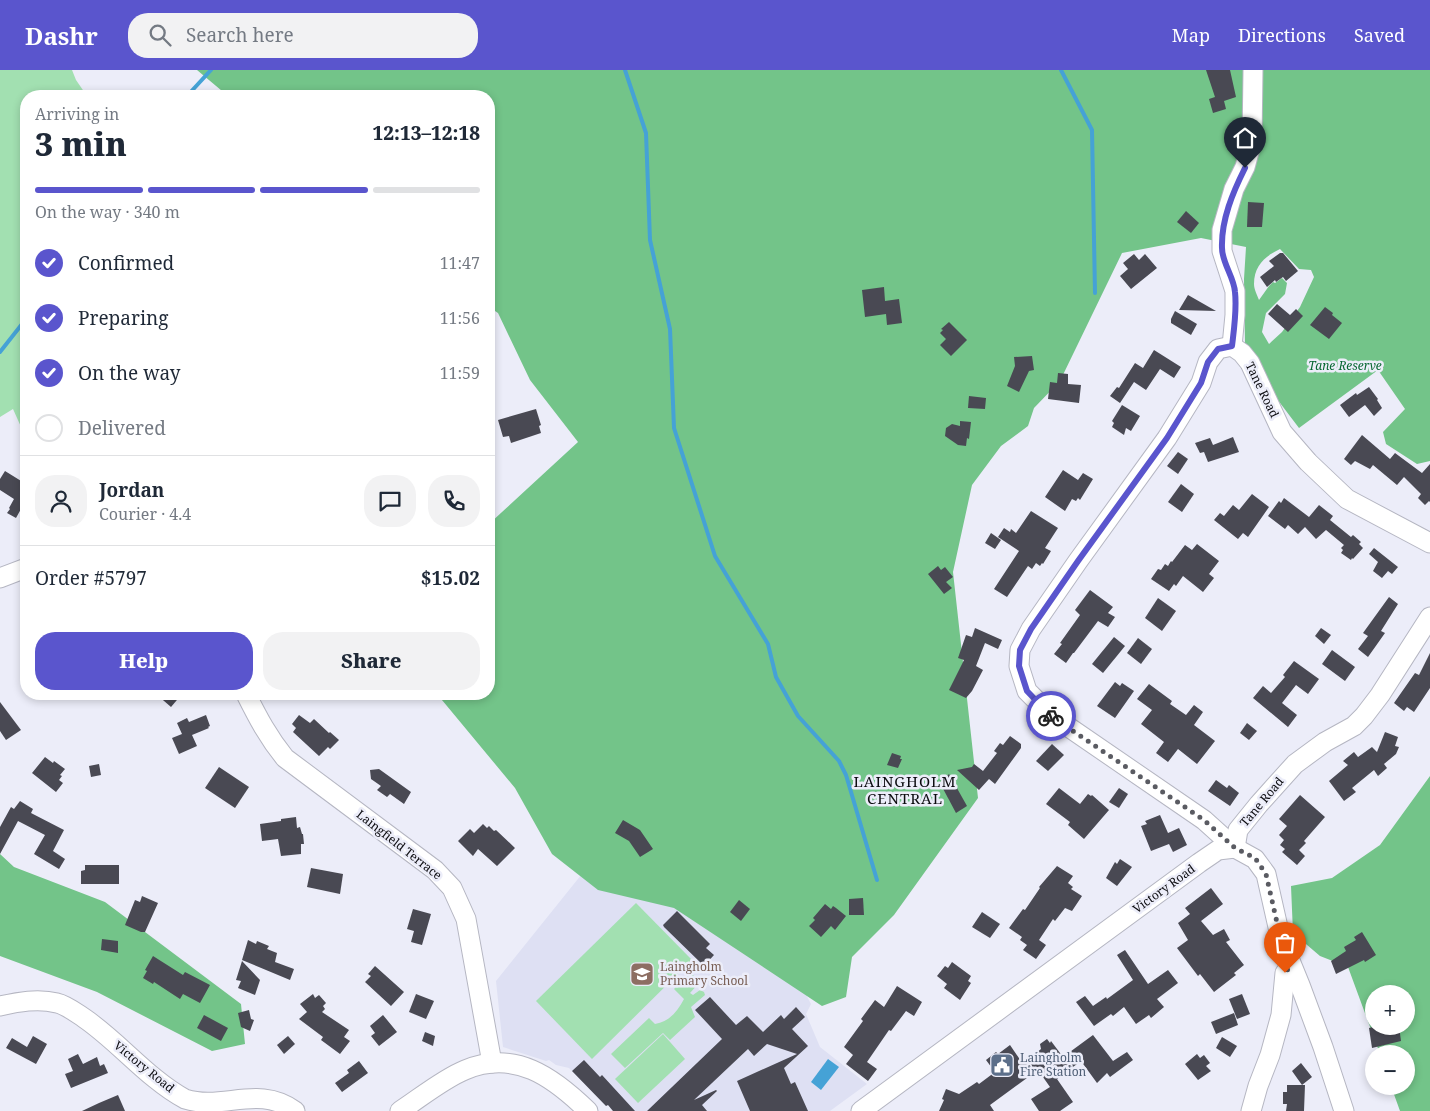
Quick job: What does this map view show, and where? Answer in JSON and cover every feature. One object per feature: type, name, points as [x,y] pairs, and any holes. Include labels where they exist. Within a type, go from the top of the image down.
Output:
[{"type":"street","points":[[1253,70],[1252,141],[1245,168],[1234,189],[1222,230],[1222,251],[1235,291],[1232,346],[1218,349],[1208,362],[1201,383],[1167,438],[1031,629],[1020,650],[1019,666],[1027,691],[1051,716],[1204,820],[1235,848],[1255,858],[1266,874],[1280,936],[1323,1047],[1344,1111]]},
{"type":"street","name":"Tane Road","points":[[1232,346],[1242,353],[1250,363],[1282,432],[1308,462],[1347,499],[1430,543]]},
{"type":"street","points":[[0,578],[20,570]]},
{"type":"street","name":"Tane Road","points":[[1235,848],[1238,830],[1295,764],[1325,742],[1354,726],[1364,716],[1430,617]]},
{"type":"street","name":"Laingfield Terrace","points":[[249,700],[271,740],[285,758],[434,870],[452,888],[466,919],[492,1063]]},
{"type":"street","name":"Victory Road","points":[[861,1111],[1199,863],[1218,850],[1235,848]]},
{"type":"street","points":[[1251,1111],[1281,1015],[1285,973],[1291,965]]},
{"type":"street","name":"Victory Road","points":[[0,1006],[35,1001],[57,1003],[73,1010],[94,1025],[168,1088],[194,1102],[220,1106],[267,1100],[283,1104],[296,1111]]},
{"type":"street","points":[[400,1111],[464,1070],[492,1063],[513,1064],[537,1071],[559,1085],[588,1111]]},
{"type":"shaded area","name":"Laingholm Primary School","points":[[606,844],[803,989],[811,1004],[806,1014],[820,1047],[867,1084],[830,1111],[613,1111],[569,1068],[556,1065],[549,1060],[546,1061],[503,1047],[496,981]]},
{"type":"green space","points":[[0,70],[72,70],[83,90],[20,90],[20,425],[13,409],[0,417]]},
{"type":"green space","name":"Tane Reserve","points":[[197,70],[1430,70],[1430,461],[1417,464],[1386,444],[1383,432],[1405,409],[1378,370],[1299,428],[1274,395],[1245,344],[1244,279],[1246,247],[1201,238],[1122,253],[1060,381],[1034,408],[1028,426],[1001,446],[972,485],[953,572],[978,798],[894,915],[852,957],[846,997],[822,1006],[674,908],[598,890],[552,854],[515,788],[442,700],[495,700],[495,518],[578,442],[530,380],[498,313],[495,311],[495,90],[221,90]],"holes":[[[1280,249],[1299,269],[1311,270],[1314,277],[1300,307],[1282,332],[1269,344],[1262,332],[1266,313],[1285,294],[1287,283],[1282,278],[1275,283],[1273,282],[1259,300],[1254,286],[1258,267],[1265,258]]]},
{"type":"green space","points":[[1430,776],[1430,1111],[1400,1111],[1394,1095],[1415,1095],[1415,1045],[1377,1045],[1373,1035],[1415,1035],[1415,985],[1365,985],[1365,1013],[1348,967],[1320,956],[1293,933],[1291,886],[1332,878],[1380,845]]},
{"type":"green space","points":[[0,854],[14,867],[105,902],[241,1004],[245,1044],[212,1051],[97,992],[0,956]]},
{"type":"green space","points":[[636,903],[692,960],[592,1059],[536,1001]]},
{"type":"green space","points":[[690,972],[700,982],[690,993],[693,995],[700,990],[705,995],[691,1007],[695,1017],[670,1040],[663,1033],[625,1068],[611,1054],[649,1018],[655,1024],[665,1021],[679,1008],[684,999],[674,989]]},
{"type":"green space","points":[[663,1034],[685,1059],[638,1103],[615,1079]]},
{"type":"water","points":[[828,1059],[839,1067],[821,1090],[811,1082]]},
{"type":"building","points":[[1206,70],[1230,70],[1236,97],[1224,101],[1226,109],[1213,113],[1209,99],[1215,97]]},
{"type":"building","points":[[1248,202],[1264,203],[1262,227],[1247,227]]},
{"type":"building","points":[[1186,211],[1199,223],[1191,233],[1177,222]]},
{"type":"building","points":[[1283,253],[1298,271],[1286,281],[1283,277],[1276,282],[1275,280],[1267,287],[1260,277],[1274,266],[1269,261]]},
{"type":"building","points":[[1134,254],[1139,260],[1145,254],[1157,268],[1131,289],[1120,276],[1128,269],[1123,263]]},
{"type":"building","points":[[884,287],[885,301],[899,299],[902,323],[887,325],[886,314],[865,317],[862,290]]},
{"type":"building","points":[[1188,295],[1216,311],[1179,310]]},
{"type":"building","points":[[1277,304],[1290,315],[1296,309],[1303,316],[1288,332],[1268,314]]},
{"type":"building","points":[[1325,307],[1342,323],[1329,339],[1310,325]]},
{"type":"building","points":[[1175,311],[1197,324],[1191,335],[1171,323]]},
{"type":"building","points":[[949,322],[967,340],[951,356],[940,345],[946,339],[940,333],[943,330],[941,329]]},
{"type":"building","points":[[1154,350],[1181,367],[1174,378],[1160,369],[1146,390],[1134,382],[1120,403],[1110,396],[1117,387],[1119,388],[1135,363],[1143,368]]},
{"type":"building","points":[[1032,356],[1034,370],[1029,371],[1019,392],[1007,386],[1015,366],[1014,357]]},
{"type":"building","points":[[1058,373],[1068,374],[1068,384],[1081,385],[1079,403],[1048,399],[1050,382],[1057,383]]},
{"type":"building","points":[[1369,387],[1382,408],[1374,416],[1365,405],[1349,417],[1340,405],[1356,393],[1357,395]]},
{"type":"building","points":[[969,396],[986,398],[985,409],[968,408]]},
{"type":"building","points":[[1122,405],[1140,416],[1131,431],[1126,428],[1124,435],[1112,427],[1114,423],[1112,421]]},
{"type":"building","points":[[536,409],[541,425],[539,426],[541,433],[511,443],[509,436],[503,437],[498,420]]},
{"type":"building","points":[[960,421],[971,422],[969,439],[967,438],[966,446],[958,445],[945,436],[946,428],[952,424],[960,426]]},
{"type":"building","points":[[1362,435],[1390,459],[1395,453],[1422,473],[1430,464],[1430,502],[1425,505],[1418,498],[1421,494],[1404,477],[1397,485],[1373,465],[1370,469],[1355,461],[1351,465],[1344,459]]},
{"type":"building","points":[[1233,437],[1239,452],[1208,462],[1204,452],[1200,453],[1195,443],[1210,438],[1213,445]]},
{"type":"building","points":[[1178,452],[1188,459],[1178,474],[1167,466]]},
{"type":"building","points":[[1063,470],[1078,480],[1083,473],[1093,479],[1080,500],[1078,498],[1076,501],[1072,499],[1065,511],[1045,497]]},
{"type":"building","points":[[5,471],[20,480],[20,511],[16,518],[7,513],[14,499],[0,490],[0,479]]},
{"type":"building","points":[[1181,484],[1194,494],[1182,512],[1168,502]]},
{"type":"building","points":[[1252,494],[1269,507],[1248,537],[1243,533],[1238,539],[1214,520],[1220,513],[1224,516],[1233,505],[1239,510]]},
{"type":"building","points":[[1284,498],[1309,517],[1319,505],[1333,516],[1330,520],[1351,537],[1353,535],[1361,542],[1359,544],[1363,548],[1351,560],[1341,553],[1343,550],[1341,548],[1344,545],[1326,530],[1316,539],[1305,527],[1298,534],[1288,525],[1285,529],[1268,516],[1279,501],[1281,503]]},
{"type":"building","points":[[1031,511],[1058,528],[1045,548],[1051,551],[1043,564],[1040,566],[1036,563],[1032,569],[1028,566],[1007,597],[994,589],[1019,551],[998,537],[1004,528],[1010,532],[1011,529],[1016,533]]},
{"type":"building","points":[[991,533],[1001,540],[995,549],[985,543]]},
{"type":"building","points":[[1197,544],[1219,561],[1209,574],[1214,578],[1203,592],[1183,576],[1176,586],[1174,584],[1169,591],[1151,579],[1158,569],[1161,570],[1165,564],[1168,566],[1172,562],[1185,545],[1192,550]]},
{"type":"building","points":[[1374,548],[1398,567],[1392,574],[1388,571],[1382,578],[1373,571],[1378,562],[1369,554]]},
{"type":"building","points":[[938,566],[941,570],[945,567],[953,577],[946,582],[952,588],[944,594],[928,574]]},
{"type":"building","points":[[1090,590],[1113,607],[1108,613],[1115,617],[1108,627],[1098,621],[1066,663],[1054,654],[1080,615],[1075,610]]},
{"type":"building","points":[[1389,597],[1398,604],[1381,631],[1385,633],[1368,657],[1358,649],[1368,636],[1363,633]]},
{"type":"building","points":[[1158,598],[1176,611],[1162,631],[1145,618]]},
{"type":"building","points":[[975,628],[1002,640],[998,649],[985,643],[976,666],[983,670],[966,698],[949,690],[964,660],[958,658],[966,635],[972,637]]},
{"type":"building","points":[[1321,628],[1331,635],[1324,644],[1315,636]]},
{"type":"building","points":[[1114,637],[1125,646],[1103,673],[1092,664]]},
{"type":"building","points":[[1138,638],[1152,649],[1141,664],[1127,653]]},
{"type":"building","points":[[1332,650],[1355,667],[1345,681],[1322,664]]},
{"type":"building","points":[[1430,653],[1430,688],[1414,712],[1407,707],[1404,711],[1394,703],[1415,673],[1419,675]]},
{"type":"building","points":[[1294,661],[1319,679],[1308,694],[1296,685],[1282,703],[1297,715],[1288,727],[1253,698],[1263,686],[1271,693],[1285,677],[1283,675]]},
{"type":"building","points":[[1115,682],[1120,686],[1122,683],[1134,691],[1115,718],[1097,706]]},
{"type":"building","points":[[1149,684],[1172,701],[1170,704],[1186,715],[1194,705],[1203,712],[1194,725],[1215,741],[1197,764],[1178,749],[1168,762],[1156,753],[1164,742],[1141,724],[1152,710],[1137,699]]},
{"type":"building","points":[[163,700],[177,700],[171,707]]},
{"type":"building","points":[[0,702],[21,730],[6,740],[0,731]]},
{"type":"building","points":[[206,715],[209,728],[192,735],[197,746],[179,754],[172,738],[182,734],[177,723],[187,718],[189,722]]},
{"type":"building","points":[[299,715],[310,723],[314,719],[339,740],[319,756],[293,732],[296,728],[292,724]]},
{"type":"building","points":[[1247,723],[1257,731],[1249,740],[1240,733]]},
{"type":"building","points":[[1385,732],[1398,737],[1395,746],[1399,747],[1396,754],[1384,764],[1387,768],[1378,776],[1374,770],[1352,788],[1356,792],[1344,801],[1329,781],[1348,765],[1343,761],[1354,752],[1358,757],[1372,747],[1377,752]]},
{"type":"building","points":[[1010,736],[1021,744],[1021,748],[995,784],[989,779],[979,790],[957,770],[972,767],[974,764],[983,771],[997,753],[994,751],[1000,743],[1003,745]]},
{"type":"building","points":[[1052,744],[1064,755],[1048,771],[1036,761]]},
{"type":"building","points":[[892,753],[901,756],[900,759],[902,759],[898,768],[887,765]]},
{"type":"building","points":[[45,757],[65,769],[60,775],[62,776],[59,780],[63,783],[56,792],[32,773]]},
{"type":"building","points":[[99,764],[101,775],[91,777],[89,766]]},
{"type":"building","points":[[219,767],[249,787],[235,808],[205,788]]},
{"type":"building","points":[[379,769],[411,792],[404,804],[390,794],[387,797],[377,790],[381,786],[371,779],[370,770]]},
{"type":"building","points":[[949,774],[967,806],[956,813],[940,783]]},
{"type":"building","points":[[1216,780],[1227,788],[1229,785],[1239,793],[1230,806],[1208,791]]},
{"type":"building","points":[[1059,788],[1080,804],[1088,794],[1092,795],[1109,810],[1084,839],[1068,825],[1070,822],[1046,804]]},
{"type":"building","points":[[1119,788],[1128,794],[1119,808],[1109,802]]},
{"type":"building","points":[[1300,795],[1325,817],[1304,841],[1306,843],[1299,850],[1305,856],[1297,865],[1282,852],[1285,849],[1280,845],[1284,840],[1279,835],[1287,826],[1279,819]]},
{"type":"building","points":[[20,801],[33,809],[31,813],[64,830],[53,851],[65,859],[59,869],[34,854],[45,835],[18,821],[0,854],[0,827],[11,807],[14,809]]},
{"type":"building","points":[[1160,815],[1168,833],[1179,828],[1187,845],[1173,852],[1169,844],[1151,851],[1141,826],[1147,824],[1145,821]]},
{"type":"building","points":[[296,817],[297,828],[300,827],[303,834],[304,844],[301,844],[301,854],[281,856],[278,839],[262,841],[260,824]]},
{"type":"building","points":[[623,820],[640,830],[653,849],[640,857],[629,841],[615,833]]},
{"type":"building","points":[[483,824],[487,828],[489,826],[494,831],[496,830],[515,848],[497,866],[478,849],[473,856],[458,841],[470,829],[474,833]]},
{"type":"building","points":[[1120,859],[1132,867],[1117,886],[1106,878],[1115,862],[1117,864]]},
{"type":"building","points":[[85,865],[119,865],[119,884],[81,884],[81,871],[85,870]]},
{"type":"building","points":[[1057,866],[1073,876],[1068,883],[1073,887],[1071,889],[1082,896],[1072,911],[1065,908],[1055,921],[1053,919],[1039,940],[1046,945],[1036,959],[1023,950],[1027,945],[1020,940],[1022,937],[1009,928],[1023,909],[1025,910],[1039,887]]},
{"type":"building","points":[[311,868],[343,874],[340,894],[307,887]]},
{"type":"building","points":[[1211,888],[1223,904],[1201,921],[1213,935],[1224,929],[1230,940],[1226,942],[1244,965],[1234,973],[1236,975],[1214,992],[1200,974],[1198,976],[1177,948],[1188,940],[1178,923],[1190,914],[1185,908]]},
{"type":"building","points":[[142,896],[158,903],[145,932],[125,925],[135,900],[140,902]]},
{"type":"building","points":[[863,898],[864,915],[849,915],[849,899]]},
{"type":"building","points":[[739,900],[750,909],[741,921],[730,912]]},
{"type":"building","points":[[825,904],[831,909],[833,906],[846,916],[835,930],[831,926],[821,937],[809,926]]},
{"type":"building","points":[[413,909],[431,914],[422,945],[411,942],[414,931],[407,929]]},
{"type":"building","points":[[677,911],[710,944],[706,948],[714,955],[704,966],[663,925]]},
{"type":"building","points":[[982,912],[1000,924],[990,938],[972,927]]},
{"type":"building","points":[[1362,932],[1376,955],[1365,962],[1364,960],[1336,974],[1331,961],[1346,951],[1344,947],[1356,940],[1354,937]]},
{"type":"building","points":[[102,939],[118,941],[118,953],[101,950]]},
{"type":"building","points":[[248,940],[256,944],[257,941],[269,946],[267,949],[277,953],[275,962],[294,969],[290,980],[242,960]]},
{"type":"building","points":[[1125,950],[1148,984],[1168,970],[1178,983],[1157,999],[1164,1007],[1151,1018],[1149,1015],[1136,1024],[1124,1007],[1113,1016],[1111,1014],[1094,1026],[1076,1002],[1085,996],[1093,1006],[1106,997],[1107,999],[1133,980],[1117,955]]},
{"type":"building","points":[[153,956],[183,975],[185,972],[210,985],[200,1003],[183,994],[180,999],[154,982],[153,984],[143,978]]},
{"type":"building","points":[[242,961],[260,980],[255,995],[238,988],[241,981],[236,980]]},
{"type":"building","points":[[952,962],[971,976],[968,981],[971,983],[960,1000],[944,988],[947,984],[937,976],[945,966],[948,968]]},
{"type":"building","points":[[375,966],[404,992],[391,1006],[365,982],[371,976],[368,974]]},
{"type":"building","points":[[897,986],[922,1002],[914,1016],[906,1011],[891,1031],[889,1030],[867,1062],[877,1069],[868,1081],[846,1064],[853,1055],[844,1047],[863,1021],[861,1019],[875,1000],[884,1007]]},
{"type":"building","points":[[313,994],[315,998],[319,995],[326,1003],[323,1006],[325,1009],[322,1012],[349,1030],[344,1037],[350,1041],[340,1054],[321,1040],[323,1037],[299,1019],[307,1012],[300,1004]]},
{"type":"building","points":[[416,994],[434,1001],[426,1019],[409,1012]]},
{"type":"building","points":[[1242,994],[1250,1014],[1237,1019],[1229,999]]},
{"type":"building","points":[[710,997],[736,1025],[747,1016],[763,1032],[781,1015],[784,1019],[796,1007],[805,1017],[792,1029],[808,1046],[784,1068],[791,1084],[795,1082],[808,1111],[750,1111],[737,1081],[797,1054],[767,1044],[754,1056],[748,1049],[694,1100],[716,1090],[702,1105],[707,1111],[647,1111],[722,1039],[695,1010]]},
{"type":"building","points":[[249,1010],[251,1019],[254,1020],[250,1031],[241,1027],[238,1013]]},
{"type":"building","points":[[1234,1013],[1238,1025],[1216,1034],[1211,1022]]},
{"type":"building","points":[[204,1015],[228,1028],[221,1041],[197,1028]]},
{"type":"building","points":[[383,1015],[397,1032],[379,1046],[371,1036],[375,1033],[370,1026]]},
{"type":"building","points":[[425,1032],[435,1036],[433,1046],[422,1041]]},
{"type":"building","points":[[1093,1035],[1113,1061],[1127,1052],[1133,1060],[1110,1077],[1107,1073],[1097,1083],[1081,1061],[1057,1079],[1073,1102],[1060,1111],[1039,1111],[1031,1099],[1050,1087],[1038,1070],[990,1105],[994,1111],[939,1111],[946,1089],[959,1094],[977,1082],[979,1084],[995,1072],[986,1060],[1010,1045],[1023,1064],[1041,1049],[1040,1044],[1047,1039],[1050,1043],[1051,1041],[1063,1057]]},
{"type":"building","points":[[1370,1035],[1400,1035],[1401,1041],[1384,1045],[1372,1045]]},
{"type":"building","points":[[33,1036],[47,1044],[36,1064],[6,1048],[12,1038],[27,1047]]},
{"type":"building","points":[[288,1036],[295,1044],[284,1054],[277,1045]]},
{"type":"building","points":[[1222,1037],[1237,1046],[1230,1057],[1216,1048]]},
{"type":"building","points":[[78,1054],[83,1064],[97,1057],[100,1066],[104,1064],[108,1073],[71,1088],[65,1074],[73,1071],[68,1059]]},
{"type":"building","points":[[1197,1054],[1200,1058],[1204,1055],[1210,1063],[1206,1066],[1211,1071],[1198,1080],[1185,1064]]},
{"type":"building","points":[[584,1060],[600,1077],[602,1075],[635,1111],[613,1111],[608,1105],[606,1106],[572,1071]]},
{"type":"building","points":[[359,1061],[368,1073],[342,1092],[335,1083],[349,1073],[347,1070]]},
{"type":"building","points":[[1301,1063],[1312,1077],[1302,1085],[1292,1071]]},
{"type":"building","points":[[1287,1085],[1305,1085],[1304,1111],[1286,1111],[1287,1104],[1283,1104],[1283,1092],[1287,1092]]},
{"type":"building","points":[[118,1095],[125,1111],[82,1111],[99,1103]]},
{"type":"waterway","points":[[193,90],[211,70]]},
{"type":"waterway","points":[[625,70],[646,133],[650,240],[670,329],[674,428],[715,556],[768,644],[776,677],[798,716],[839,761],[846,775],[877,880]]},
{"type":"waterway","points":[[1061,70],[1092,130],[1095,293]]},
{"type":"waterway","points":[[0,352],[20,327]]},
{"type":"way so far","points":[[1051,716],[1204,820],[1235,848],[1255,858],[1266,874],[1280,936],[1291,965],[1285,973]]},
{"type":"place","name":"Laingholm Primary School","points":[[642,974]]},
{"type":"place","name":"Laingholm Fire Station","points":[[1002,1065]]},
{"type":"district","name":"LAINGHOLM CENTRAL","points":[[905,790]]},
{"type":"route","points":[[1051,716],[1027,691],[1019,666],[1020,650],[1031,629],[1078,561],[1167,438],[1201,383],[1208,362],[1218,349],[1232,346],[1235,291],[1222,251],[1222,230],[1234,189],[1245,168]]}]
